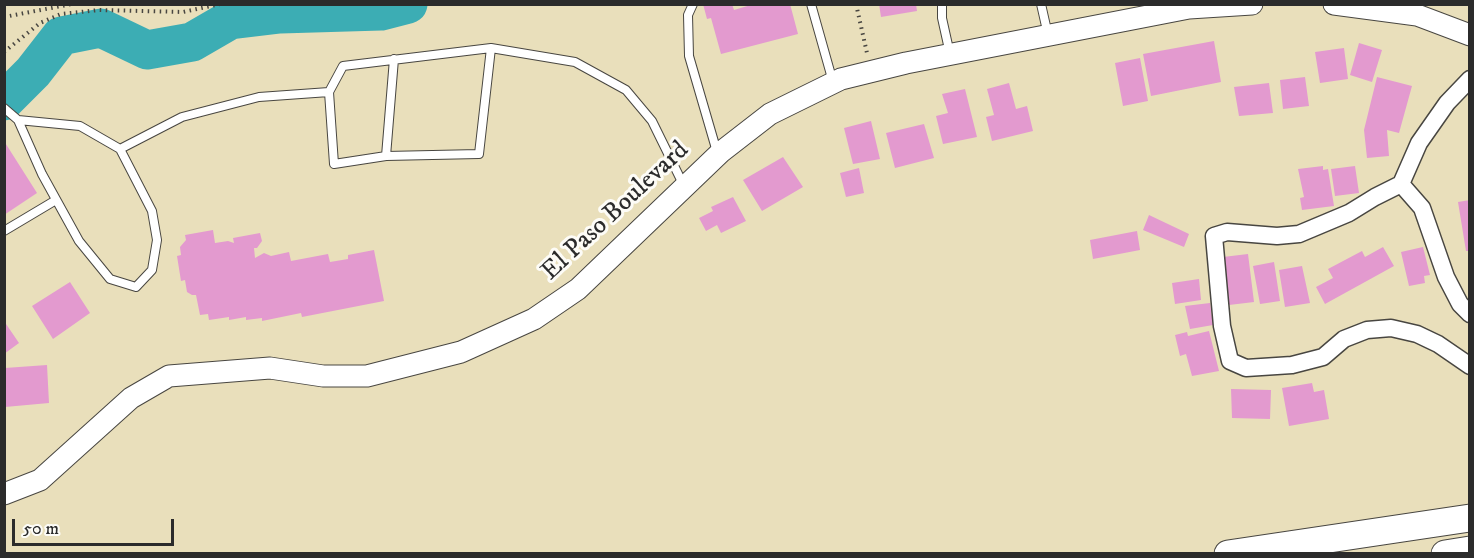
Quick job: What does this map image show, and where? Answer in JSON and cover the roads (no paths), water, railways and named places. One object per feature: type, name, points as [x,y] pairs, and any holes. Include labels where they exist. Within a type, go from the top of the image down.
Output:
[{"type":"highway","points":[[1228,554],[1470,518]]},
{"type":"highway","points":[[1445,554],[1470,550]]},
{"type":"street","name":"El Paso Boulevard","points":[[4,494],[40,480],[131,398],[169,376],[270,368],[323,376],[367,376],[461,352],[534,319],[578,289],[718,155],[771,114],[833,83],[871,72],[1048,35],[1125,16],[1189,8],[1252,4]]},
{"type":"street","points":[[1334,4],[1417,15],[1469,33]]},
{"type":"street","points":[[1470,79],[1447,103],[1419,143],[1401,184],[1349,213],[1299,234],[1277,236],[1227,232],[1214,236],[1222,326],[1230,361],[1246,368],[1292,365],[1323,357],[1344,339],[1367,330],[1391,328],[1417,334],[1438,344],[1470,366]]},
{"type":"street","points":[[1401,184],[1422,208],[1446,277],[1460,304],[1470,314]]},
{"type":"lane","points":[[693,4],[688,15],[689,56],[718,155]]},
{"type":"lane","points":[[811,4],[833,83]]},
{"type":"lane","points":[[942,4],[942,18],[950,54]]},
{"type":"lane","points":[[1041,4],[1048,35]]},
{"type":"lane","points":[[492,48],[479,154],[386,156],[334,164],[329,92],[343,66],[492,48],[576,62],[626,90],[652,121],[684,187]]},
{"type":"lane","points":[[386,156],[394,59]]},
{"type":"lane","points":[[120,149],[182,117],[259,97],[329,92]]},
{"type":"lane","points":[[4,108],[18,120],[42,174],[78,241],[110,279],[136,287],[152,270],[157,240],[152,211],[120,149],[80,126],[18,120]]},
{"type":"lane","points":[[4,231],[56,200]]},
{"type":"waterway","points":[[4,101],[33,72],[61,36],[101,28],[147,50],[192,42],[230,20],[280,14],[381,11],[408,4]]}]
